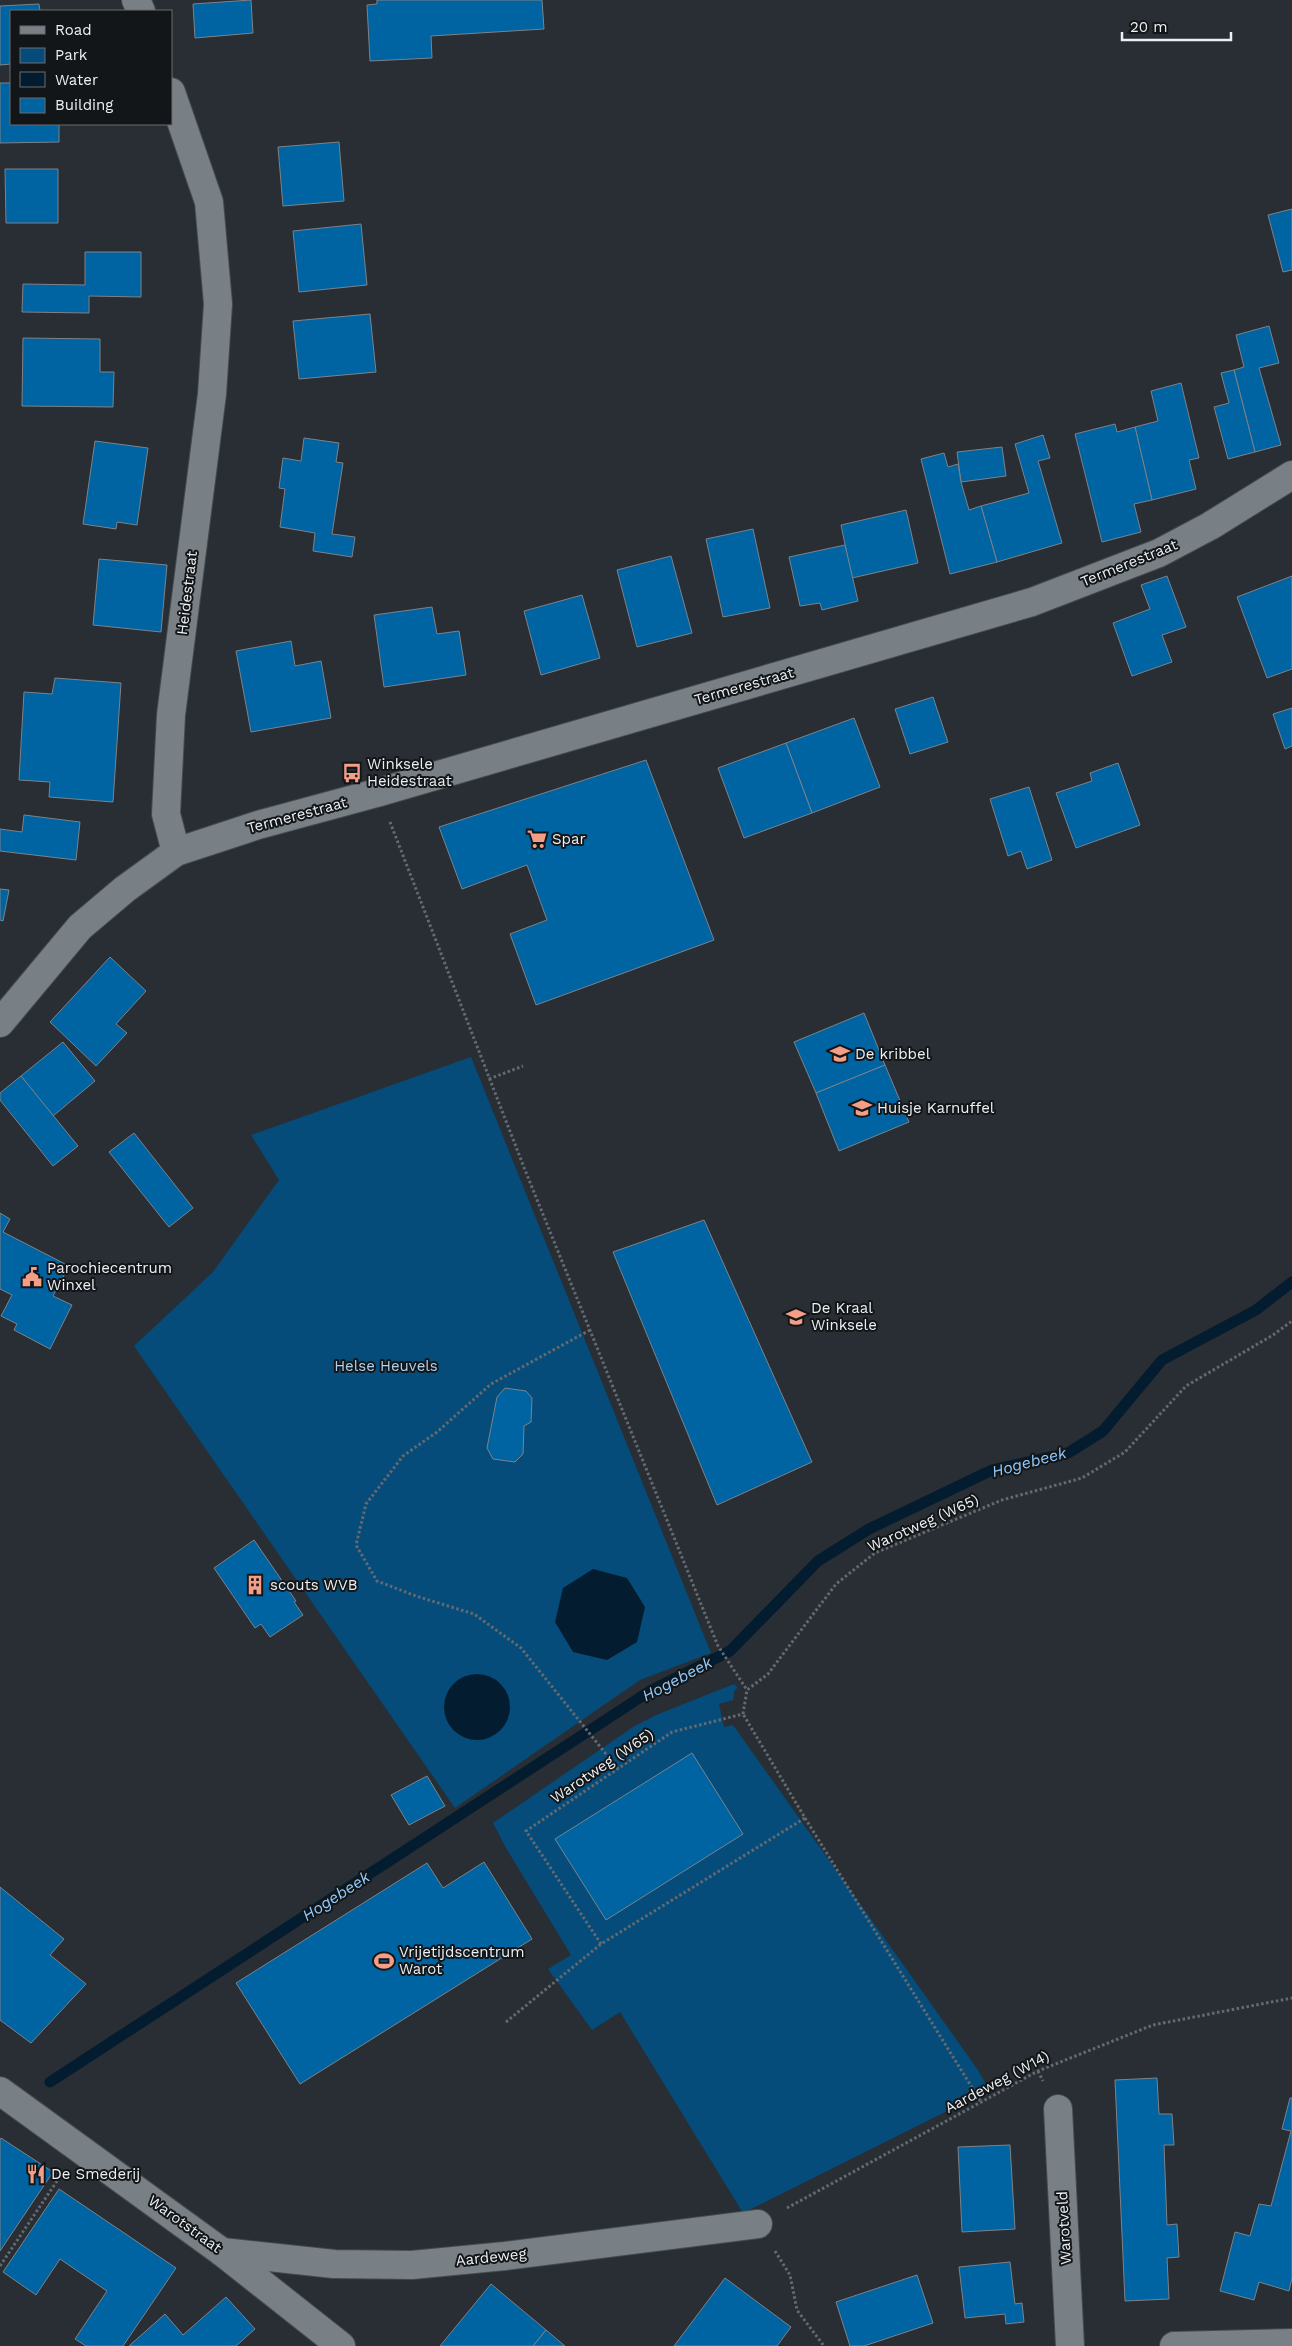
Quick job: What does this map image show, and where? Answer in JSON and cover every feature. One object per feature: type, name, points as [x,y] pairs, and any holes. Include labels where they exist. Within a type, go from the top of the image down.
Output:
[{"type":"street","name":"Heidestraat","points":[[172,95],[209,202],[218,304],[212,394],[171,715],[166,814],[176,852]]},
{"type":"street","name":"Termerestraat","points":[[176,852],[258,825],[380,792],[1032,602],[1160,553],[1210,526],[1292,475]]},
{"type":"street","points":[[0,1024],[80,927],[125,889],[176,852]]},
{"type":"street","name":"Warotstraat","points":[[0,2091],[80,2147],[222,2252],[341,2346]]},
{"type":"street","name":"Warotveld","points":[[1058,2109],[1070,2346]]},
{"type":"street","name":"Aardeweg","points":[[222,2252],[334,2264],[412,2265],[505,2256],[758,2224]]},
{"type":"street","points":[[1174,2346],[1292,2343]]},
{"type":"path","points":[[380,792],[490,1079],[718,1646],[747,1690],[743,1714],[980,2102]]},
{"type":"path","points":[[490,1079],[523,1066]]},
{"type":"path","name":"Warotweg (W65)","points":[[747,1690],[768,1674],[836,1584],[875,1553],[1002,1500],[1082,1478],[1125,1452],[1186,1386],[1273,1335],[1292,1321]]},
{"type":"path","points":[[590,1330],[491,1384],[437,1432],[403,1456],[366,1504],[356,1545],[377,1581],[416,1596],[474,1614],[521,1648],[618,1769]]},
{"type":"path","name":"Warotweg (W65)","points":[[601,1944],[526,1832],[672,1732],[743,1714]]},
{"type":"path","points":[[506,2022],[601,1944],[805,1818]]},
{"type":"path","name":"Aardeweg (W14)","points":[[758,2224],[1038,2071],[1153,2026],[1292,1998]]},
{"type":"path","points":[[0,2266],[80,2147]]},
{"type":"path","points":[[758,2224],[790,2275],[797,2310],[824,2346]]},
{"type":"green space","name":"Helse Heuvels","points":[[471,1057],[711,1653],[640,1680],[455,1808],[134,1346],[213,1272],[279,1180],[251,1135]]},
{"type":"green space","points":[[734,1684],[738,1688],[734,1691],[733,1700],[719,1704],[724,1727],[733,1725],[978,2070],[989,2090],[743,2213],[620,2012],[592,2030],[548,1969],[571,1955],[506,1848],[493,1823],[633,1727],[656,1715]]},
{"type":"water","points":[[593,1569],[627,1578],[645,1607],[637,1642],[607,1660],[573,1652],[555,1622],[563,1588]]},
{"type":"water","points":[[470,1674],[484,1674],[496,1679],[505,1688],[510,1700],[508,1720],[501,1731],[484,1740],[470,1740],[458,1735],[449,1726],[444,1714],[444,1700],[449,1688],[458,1679]]},
{"type":"building","points":[[251,0],[253,33],[195,38],[193,4]]},
{"type":"building","points":[[377,0],[542,0],[544,29],[431,36],[432,58],[370,61],[367,5],[377,4]]},
{"type":"building","points":[[39,4],[40,10],[10,10],[10,64],[0,65],[0,6]]},
{"type":"building","points":[[0,83],[10,83],[10,125],[59,125],[59,142],[0,143]]},
{"type":"building","points":[[339,142],[344,201],[283,206],[278,147]]},
{"type":"building","points":[[5,169],[58,169],[58,223],[6,223]]},
{"type":"building","points":[[1292,209],[1292,270],[1283,272],[1268,215]]},
{"type":"building","points":[[361,224],[367,285],[299,292],[293,231]]},
{"type":"building","points":[[85,252],[141,252],[141,297],[89,296],[89,313],[22,312],[23,284],[85,285]]},
{"type":"building","points":[[370,314],[376,372],[299,379],[293,321]]},
{"type":"building","points":[[1269,326],[1279,363],[1259,368],[1281,445],[1255,452],[1234,370],[1244,367],[1236,335]]},
{"type":"building","points":[[23,338],[100,339],[100,372],[114,372],[113,407],[22,406]]},
{"type":"building","points":[[1234,370],[1255,452],[1228,459],[1214,407],[1229,403],[1221,373]]},
{"type":"building","points":[[1181,383],[1199,458],[1189,460],[1196,489],[1152,500],[1135,427],[1158,421],[1151,391]]},
{"type":"building","points":[[1115,424],[1117,432],[1135,427],[1152,500],[1134,504],[1141,532],[1102,542],[1075,434]]},
{"type":"building","points":[[1043,435],[1050,458],[1038,461],[1062,543],[997,562],[981,506],[1029,493],[1015,444]]},
{"type":"building","points":[[304,438],[339,443],[336,462],[343,463],[332,534],[355,537],[352,557],[313,551],[315,533],[280,527],[285,489],[279,488],[283,458],[301,461]]},
{"type":"building","points":[[95,441],[148,448],[137,525],[117,522],[116,529],[83,524]]},
{"type":"building","points":[[1002,447],[1006,476],[961,482],[957,452]]},
{"type":"building","points":[[944,453],[948,467],[958,464],[969,510],[981,506],[997,562],[950,574],[921,459]]},
{"type":"building","points":[[906,510],[918,563],[852,578],[841,525]]},
{"type":"building","points":[[753,529],[770,608],[723,617],[706,539]]},
{"type":"building","points":[[845,545],[858,601],[822,610],[820,603],[800,606],[789,557]]},
{"type":"building","points":[[671,556],[692,633],[637,647],[617,570]]},
{"type":"building","points":[[99,559],[167,565],[161,632],[93,625]]},
{"type":"building","points":[[1167,576],[1186,627],[1162,635],[1172,662],[1132,676],[1113,623],[1150,609],[1141,585]]},
{"type":"building","points":[[1292,576],[1292,669],[1267,678],[1237,597]]},
{"type":"building","points":[[582,595],[600,658],[541,675],[524,611]]},
{"type":"building","points":[[432,607],[437,634],[459,631],[466,675],[384,687],[374,615]]},
{"type":"building","points":[[291,641],[295,666],[321,661],[331,718],[251,732],[236,651]]},
{"type":"building","points":[[55,678],[121,683],[113,802],[49,797],[50,782],[19,780],[24,692],[52,694]]},
{"type":"building","points":[[933,697],[948,742],[910,754],[895,709]]},
{"type":"building","points":[[1292,708],[1292,746],[1285,749],[1273,714]]},
{"type":"building","points":[[854,718],[880,787],[812,813],[786,743]]},
{"type":"building","points":[[786,743],[812,813],[744,838],[718,768]]},
{"type":"building","points":[[646,760],[714,940],[536,1005],[510,934],[547,920],[527,865],[462,889],[439,827]]},
{"type":"building","points":[[1118,763],[1140,825],[1076,848],[1056,793],[1092,781],[1090,773]]},
{"type":"building","points":[[1029,787],[1052,860],[1027,869],[1021,851],[1008,856],[990,799]]},
{"type":"building","points":[[24,815],[80,822],[76,860],[0,851],[0,829],[22,832]]},
{"type":"building","points":[[0,889],[9,890],[3,921],[0,920]]},
{"type":"building","points":[[110,957],[146,991],[116,1024],[127,1033],[96,1066],[50,1022]]},
{"type":"building","name":"De kribbel","points":[[864,1013],[885,1065],[816,1093],[794,1042]]},
{"type":"building","points":[[63,1042],[95,1081],[53,1116],[21,1076]]},
{"type":"building","name":"Huisje Karnuffel","points":[[885,1065],[909,1122],[839,1151],[816,1093]]},
{"type":"building","points":[[21,1076],[78,1146],[53,1166],[0,1100],[0,1093]]},
{"type":"building","points":[[134,1133],[193,1208],[169,1227],[109,1152]]},
{"type":"building","name":"Parochiecentrum Winxel","points":[[0,1213],[10,1219],[3,1232],[69,1266],[53,1296],[72,1305],[50,1349],[14,1330],[17,1324],[1,1316],[12,1295],[0,1289]]},
{"type":"building","points":[[704,1220],[812,1462],[717,1505],[613,1252]]},
{"type":"building","points":[[505,1388],[526,1391],[532,1398],[531,1422],[524,1426],[523,1454],[515,1462],[493,1459],[487,1448],[497,1397]]},
{"type":"building","name":"scouts WVB","points":[[254,1540],[296,1601],[294,1602],[303,1615],[270,1637],[261,1624],[255,1628],[214,1568]]},
{"type":"building","points":[[692,1753],[743,1834],[606,1920],[555,1839]]},
{"type":"building","points":[[427,1776],[445,1806],[409,1825],[391,1795]]},
{"type":"building","name":"Vrijetijdscentrum Warot","points":[[484,1862],[532,1939],[300,2084],[236,1983],[427,1863],[443,1888]]},
{"type":"building","points":[[0,1887],[64,1939],[50,1955],[86,1984],[31,2043],[0,2020]]},
{"type":"building","points":[[1157,2078],[1159,2114],[1172,2114],[1174,2145],[1164,2145],[1167,2225],[1177,2224],[1179,2257],[1167,2258],[1169,2299],[1125,2301],[1115,2080]]},
{"type":"building","points":[[1290,2098],[1292,2098],[1292,2278],[1289,2291],[1259,2282],[1254,2300],[1220,2291],[1235,2232],[1250,2236],[1259,2204],[1271,2206],[1291,2131],[1282,2129]]},
{"type":"building","points":[[1,2138],[53,2172],[0,2251],[0,2140]]},
{"type":"building","points":[[1010,2145],[1015,2229],[962,2232],[958,2147]]},
{"type":"building","points":[[59,2189],[176,2268],[123,2346],[86,2346],[75,2339],[107,2291],[60,2259],[36,2295],[3,2272]]},
{"type":"building","points":[[1010,2262],[1015,2304],[1022,2303],[1024,2322],[1006,2324],[1005,2314],[965,2318],[959,2267]]},
{"type":"building","points":[[917,2275],[933,2323],[864,2346],[850,2346],[836,2302]]},
{"type":"building","points":[[725,2278],[791,2327],[777,2346],[674,2346]]},
{"type":"building","points":[[491,2284],[546,2330],[533,2346],[440,2346]]},
{"type":"building","points":[[226,2297],[255,2329],[236,2346],[129,2346],[165,2314],[183,2335]]},
{"type":"building","points":[[546,2330],[565,2346],[533,2346]]},
{"type":"waterway","name":"Hogebeek","points":[[50,2082],[650,1691],[730,1651],[818,1561],[869,1529],[992,1470],[1068,1453],[1103,1431],[1162,1360],[1256,1310],[1292,1282]]},
{"type":"place","name":"Winksele Heidestraat","points":[[352,773]]},
{"type":"place","name":"Spar","points":[[537,839]]},
{"type":"place","name":"De kribbel","points":[[840,1054]]},
{"type":"place","name":"Huisje Karnuffel","points":[[862,1108]]},
{"type":"place","name":"Parochiecentrum Winxel","points":[[32,1277]]},
{"type":"place","name":"De Kraal Winksele","points":[[796,1317]]},
{"type":"place","name":"scouts WVB","points":[[255,1585]]},
{"type":"place","name":"Vrijetijdscentrum Warot","points":[[384,1961]]},
{"type":"place","name":"De Smederij","points":[[36,2174]]}]
